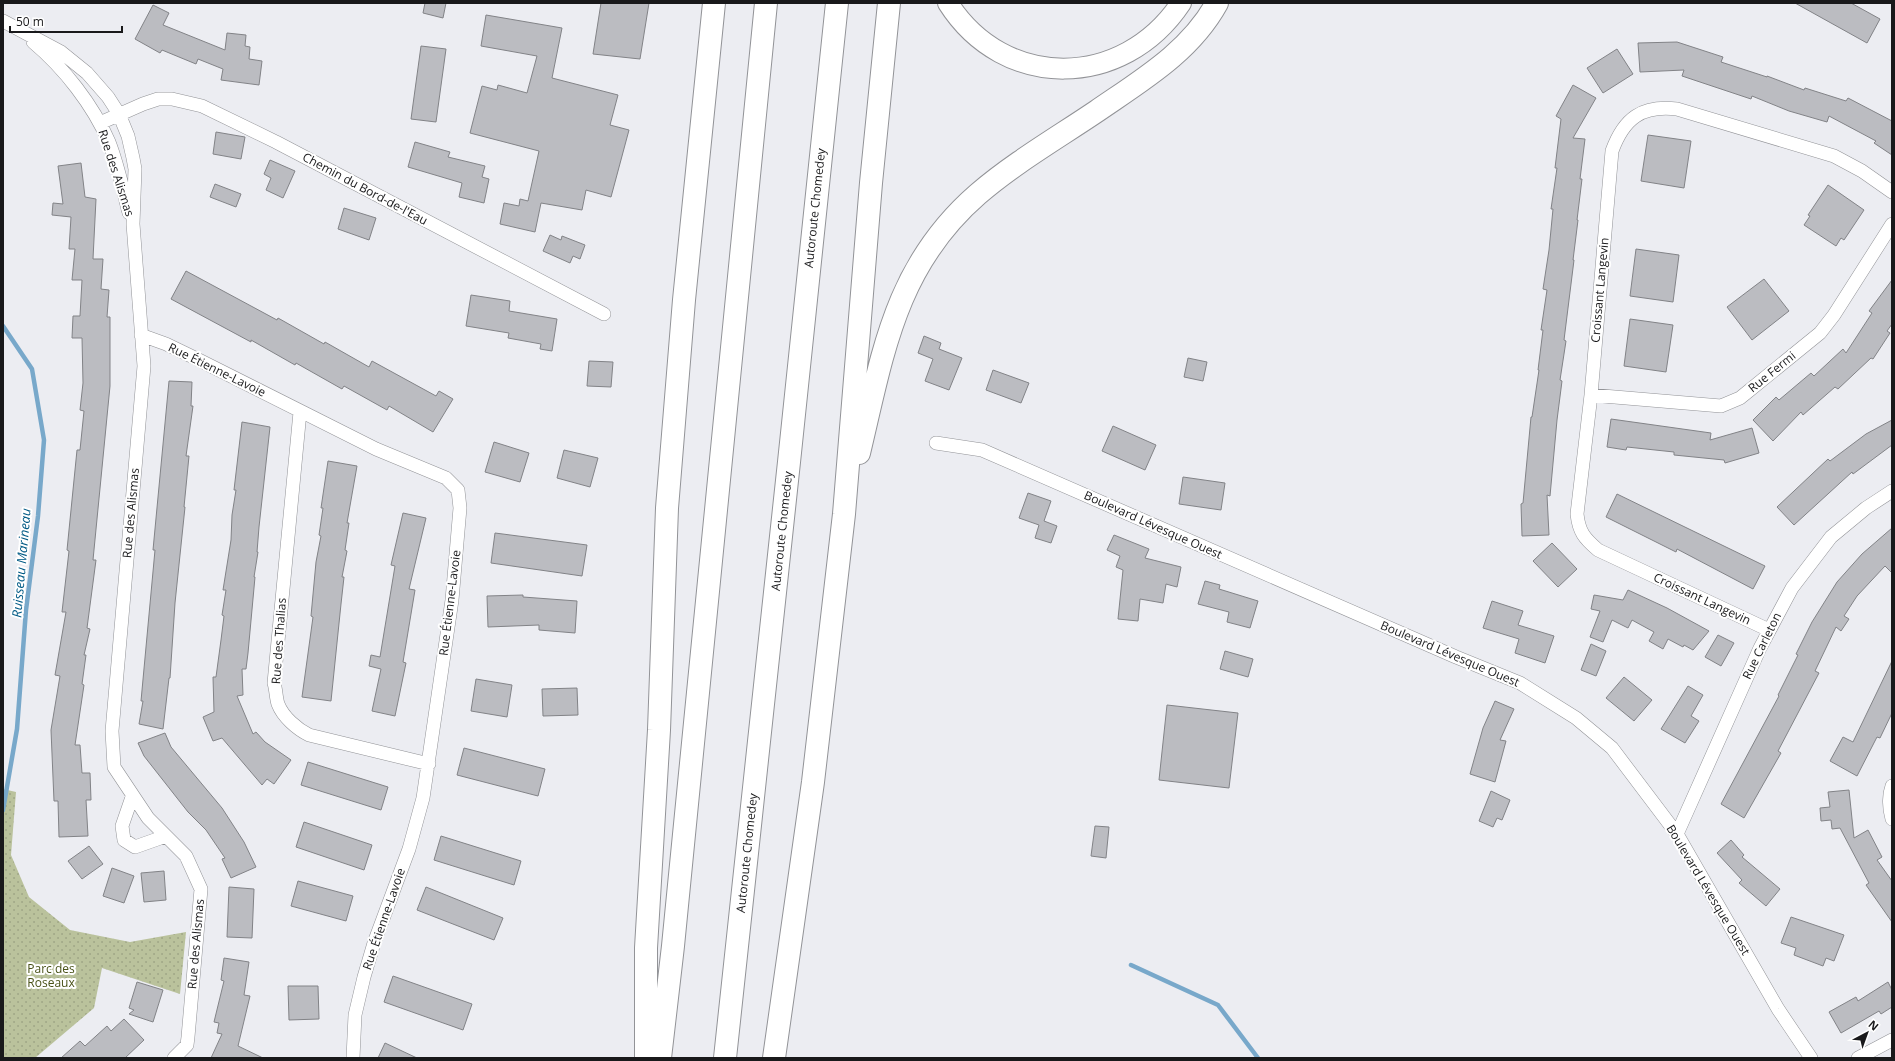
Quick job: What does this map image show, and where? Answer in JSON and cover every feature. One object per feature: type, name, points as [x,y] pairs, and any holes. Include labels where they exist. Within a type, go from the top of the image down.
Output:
[{"type":"highway","points":[[660,1058],[674,938],[766,3]]},
{"type":"highway","name":"Autoroute Chomedey","points":[[725,1058],[790,462],[837,3]]},
{"type":"highway","points":[[774,1058],[813,782],[844,514],[870,198],[889,3]]},
{"type":"highway","points":[[844,514],[882,354],[892,324],[912,277],[940,235],[957,215],[994,182],[1169,60],[1197,33],[1217,3]]},
{"type":"highway","points":[[646,1058],[646,948],[660,730],[667,508],[684,292],[713,6]]},
{"type":"main road","points":[[948,3],[971,32],[992,48],[1024,62],[1045,67],[1064,68],[1092,66],[1125,55],[1152,37],[1169,19],[1181,3]]},
{"type":"street","points":[[8,24],[51,46],[78,65],[103,91],[119,114]]},
{"type":"street","points":[[8,24],[39,46],[59,67],[81,94],[100,123]]},
{"type":"street","name":"Chemin du Bord-de-l'Eau","points":[[100,123],[158,99],[172,99],[202,106],[283,146],[604,314]]},
{"type":"street","name":"Croissant Langevin","points":[[1769,630],[1598,550],[1584,538],[1578,527],[1577,514],[1591,395],[1612,151],[1623,128],[1635,116],[1647,110],[1660,107],[1684,111],[1834,156],[1862,171],[1892,192]]},
{"type":"street","name":"Rue des Alismas","points":[[119,114],[129,141],[134,169],[133,224],[144,366],[112,731],[114,767],[132,797],[148,818],[186,856],[201,889],[187,1045],[174,1058]]},
{"type":"street","name":"Rue des Alismas","points":[[100,123],[113,153],[133,224]]},
{"type":"street","name":"Rue Fermi","points":[[1591,395],[1722,406],[1740,398],[1820,333],[1834,315],[1892,224]]},
{"type":"street","name":"Rue Étienne-Lavoie","points":[[141,335],[183,353],[376,449],[446,478],[458,490],[460,508],[452,600],[423,798],[409,849],[374,942],[364,977],[355,1015],[353,1058]]},
{"type":"street","name":"Rue des Thalias","points":[[300,412],[274,682],[278,705],[292,723],[309,735],[429,764]]},
{"type":"street","name":"Boulevard Lévesque Ouest","points":[[936,443],[982,450],[1456,657],[1520,683],[1576,718],[1612,748],[1677,834],[1778,1009],[1812,1058]]},
{"type":"street","name":"Rue Carleton","points":[[1677,834],[1769,630],[1792,588],[1831,537],[1866,508],[1892,491]]},
{"type":"street","points":[[1892,786],[1890,791],[1889,808],[1892,819]]},
{"type":"street","points":[[132,797],[122,826],[124,840],[135,847],[166,836]]},
{"type":"street","points":[[1858,1058],[1892,1040]]},
{"type":"green space","name":"Parc des Roseaux","points":[[3,789],[16,792],[11,855],[29,897],[70,930],[130,942],[186,932],[180,994],[102,968],[94,1008],[35,1058],[3,1058]]},
{"type":"building","points":[[425,3],[446,3],[443,18],[423,13]]},
{"type":"building","points":[[601,3],[649,3],[640,59],[593,54]]},
{"type":"building","points":[[1795,3],[1851,3],[1880,19],[1867,43]]},
{"type":"building","points":[[153,5],[169,13],[163,25],[225,50],[227,33],[246,35],[245,46],[250,47],[249,59],[262,61],[259,85],[221,80],[223,69],[198,59],[196,64],[162,50],[160,53],[135,39]]},
{"type":"building","points":[[486,15],[562,28],[552,78],[618,95],[610,125],[629,130],[611,197],[586,190],[582,210],[541,203],[535,232],[500,224],[504,203],[519,206],[520,199],[528,201],[539,151],[470,133],[482,86],[497,90],[498,85],[527,93],[537,56],[481,46]]},
{"type":"building","points":[[1677,42],[1723,57],[1721,62],[1767,76],[1804,90],[1805,88],[1846,101],[1848,98],[1892,121],[1892,155],[1874,143],[1876,141],[1829,116],[1827,122],[1789,111],[1752,96],[1751,99],[1682,76],[1684,70],[1640,72],[1638,43]]},
{"type":"building","points":[[421,46],[446,49],[436,122],[411,119]]},
{"type":"building","points":[[1617,49],[1633,74],[1603,93],[1587,68]]},
{"type":"building","points":[[1573,85],[1596,98],[1573,138],[1585,139],[1580,179],[1582,179],[1574,260],[1564,340],[1566,341],[1560,380],[1562,381],[1550,496],[1547,495],[1549,535],[1522,536],[1521,504],[1523,503],[1531,417],[1539,370],[1543,330],[1541,330],[1547,290],[1543,289],[1549,250],[1553,209],[1551,209],[1557,168],[1555,168],[1561,119],[1556,116]]},
{"type":"building","points":[[216,132],[245,137],[241,159],[213,154]]},
{"type":"building","points":[[1648,135],[1691,141],[1684,188],[1641,181]]},
{"type":"building","points":[[415,142],[450,152],[448,157],[485,166],[482,177],[489,179],[484,203],[459,197],[462,183],[408,167]]},
{"type":"building","points":[[270,160],[295,171],[283,198],[266,190],[271,178],[264,174]]},
{"type":"building","points":[[81,163],[85,197],[96,199],[93,259],[103,259],[101,289],[109,290],[107,317],[110,317],[110,386],[93,560],[96,560],[87,628],[90,629],[84,655],[86,655],[82,684],[84,685],[75,745],[80,745],[82,773],[90,773],[91,800],[86,800],[88,836],[59,837],[58,801],[54,801],[51,730],[60,676],[55,675],[66,612],[62,612],[69,551],[67,550],[77,450],[80,450],[84,411],[80,410],[83,383],[82,338],[72,338],[73,316],[80,316],[82,280],[72,280],[75,249],[69,249],[71,217],[52,215],[53,203],[63,204],[58,166]]},
{"type":"building","points":[[215,184],[241,194],[236,207],[210,197]]},
{"type":"building","points":[[1828,185],[1864,210],[1844,240],[1841,238],[1836,246],[1804,225],[1810,216],[1808,215]]},
{"type":"building","points":[[344,208],[376,218],[369,240],[338,229]]},
{"type":"building","points":[[550,235],[561,240],[562,236],[585,245],[580,259],[573,256],[570,263],[543,251]]},
{"type":"building","points":[[1636,249],[1679,255],[1673,302],[1630,296]]},
{"type":"building","points":[[186,271],[277,320],[278,318],[324,344],[325,342],[369,367],[372,361],[436,396],[439,391],[453,399],[433,432],[389,406],[387,410],[344,386],[342,389],[296,363],[295,365],[251,340],[251,342],[171,299]]},
{"type":"building","points":[[1764,279],[1789,311],[1752,340],[1727,307]]},
{"type":"building","points":[[1892,280],[1892,324],[1887,331],[1890,333],[1873,359],[1871,358],[1838,389],[1835,387],[1803,415],[1801,412],[1773,441],[1753,420],[1776,397],[1779,400],[1811,373],[1814,376],[1843,349],[1846,353],[1872,313],[1869,311]]},
{"type":"building","points":[[471,295],[510,301],[509,311],[557,319],[552,351],[540,349],[541,344],[508,338],[509,333],[466,326]]},
{"type":"building","points":[[1630,319],[1673,325],[1666,372],[1624,366]]},
{"type":"building","points":[[924,336],[941,343],[939,349],[962,358],[949,390],[925,381],[933,359],[918,353]]},
{"type":"building","points":[[1188,358],[1207,362],[1203,381],[1184,377]]},
{"type":"building","points":[[589,361],[613,362],[611,387],[587,386]]},
{"type":"building","points":[[993,370],[1029,383],[1021,403],[986,390]]},
{"type":"building","points":[[169,381],[192,382],[191,406],[193,406],[186,456],[189,456],[185,507],[175,603],[170,678],[163,729],[139,724],[143,701],[141,701],[155,550],[153,550]]},
{"type":"building","points":[[1611,419],[1711,433],[1710,440],[1752,428],[1759,453],[1725,463],[1724,460],[1674,455],[1674,452],[1627,447],[1626,450],[1607,447]]},
{"type":"building","points":[[1892,420],[1892,445],[1853,474],[1852,472],[1794,525],[1777,507],[1828,459],[1830,461],[1866,434]]},
{"type":"building","points":[[242,422],[270,427],[259,527],[258,552],[254,577],[248,653],[246,669],[242,669],[243,695],[237,696],[253,734],[256,732],[265,742],[291,760],[274,784],[267,779],[262,785],[222,738],[213,741],[203,717],[214,712],[213,677],[216,677],[224,616],[222,615],[226,590],[223,590],[231,540],[232,515],[236,490],[234,490]]},
{"type":"building","points":[[1113,426],[1156,445],[1145,470],[1102,451]]},
{"type":"building","points":[[494,442],[529,453],[520,482],[485,472]]},
{"type":"building","points":[[564,450],[598,458],[590,487],[557,478]]},
{"type":"building","points":[[328,461],[357,466],[347,523],[349,523],[345,550],[347,551],[342,577],[344,577],[331,701],[302,697],[313,617],[311,616],[316,562],[321,536],[319,535],[323,508],[321,508]]},
{"type":"building","points":[[1183,477],[1225,483],[1221,510],[1179,504]]},
{"type":"building","points":[[1028,493],[1051,501],[1044,521],[1057,526],[1051,543],[1035,538],[1039,525],[1019,518]]},
{"type":"building","points":[[1617,494],[1765,566],[1753,589],[1677,549],[1676,552],[1606,517]]},
{"type":"building","points":[[403,513],[426,518],[409,589],[415,590],[403,662],[406,663],[395,716],[372,711],[381,669],[369,666],[371,655],[380,657],[395,566],[391,565]]},
{"type":"building","points":[[1892,528],[1892,573],[1885,566],[1857,596],[1844,616],[1849,619],[1841,631],[1836,627],[1815,671],[1819,673],[1778,751],[1781,753],[1744,818],[1721,804],[1779,696],[1778,695],[1798,655],[1796,654],[1812,622],[1837,582],[1862,554]]},
{"type":"building","points":[[495,533],[587,545],[582,576],[491,563]]},
{"type":"building","points":[[1114,535],[1149,549],[1145,558],[1181,567],[1177,587],[1166,584],[1163,603],[1140,599],[1138,621],[1118,619],[1123,570],[1116,567],[1120,556],[1107,550]]},
{"type":"building","points":[[1552,543],[1577,569],[1558,587],[1533,561]]},
{"type":"building","points":[[1205,581],[1220,585],[1219,589],[1258,601],[1250,628],[1227,622],[1229,612],[1198,604]]},
{"type":"building","points":[[1628,590],[1667,608],[1709,631],[1693,650],[1684,645],[1683,647],[1668,639],[1663,649],[1649,641],[1654,632],[1632,620],[1628,628],[1612,620],[1603,642],[1590,637],[1600,611],[1591,609],[1594,595],[1623,600]]},
{"type":"building","points":[[523,595],[523,597],[577,601],[575,633],[539,630],[539,625],[488,627],[487,596]]},
{"type":"building","points":[[1492,601],[1523,611],[1518,625],[1554,636],[1545,663],[1515,653],[1519,639],[1483,628]]},
{"type":"building","points":[[1718,635],[1734,643],[1721,666],[1705,657]]},
{"type":"building","points":[[1591,644],[1606,651],[1596,676],[1581,670]]},
{"type":"building","points":[[1225,651],[1253,659],[1248,677],[1220,669]]},
{"type":"building","points":[[1892,661],[1892,713],[1880,738],[1877,737],[1857,776],[1830,761],[1843,737],[1853,742]]},
{"type":"building","points":[[1624,677],[1652,700],[1634,721],[1606,698]]},
{"type":"building","points":[[476,679],[512,685],[507,717],[471,711]]},
{"type":"building","points":[[1688,686],[1703,695],[1691,716],[1699,721],[1685,743],[1661,729]]},
{"type":"building","points":[[577,688],[578,715],[543,716],[542,689]]},
{"type":"building","points":[[1495,701],[1514,709],[1500,740],[1506,741],[1495,782],[1470,774],[1483,728]]},
{"type":"building","points":[[1167,705],[1238,713],[1229,788],[1159,780]]},
{"type":"building","points":[[165,733],[171,747],[222,808],[244,842],[256,867],[231,878],[222,859],[225,858],[206,830],[188,812],[144,756],[138,743]]},
{"type":"building","points":[[464,748],[545,769],[538,796],[457,775]]},
{"type":"building","points":[[308,762],[388,787],[381,810],[301,785]]},
{"type":"building","points":[[1849,790],[1854,838],[1868,830],[1882,857],[1877,860],[1892,881],[1892,922],[1866,885],[1869,883],[1840,828],[1832,829],[1831,820],[1821,821],[1820,808],[1830,807],[1828,792]]},
{"type":"building","points":[[1491,791],[1510,800],[1502,820],[1497,818],[1493,827],[1479,821]]},
{"type":"building","points":[[304,822],[372,845],[364,870],[296,847]]},
{"type":"building","points":[[1095,826],[1109,827],[1106,858],[1091,856]]},
{"type":"building","points":[[441,836],[521,861],[514,885],[434,860]]},
{"type":"building","points":[[1731,840],[1744,855],[1742,857],[1780,889],[1766,906],[1739,883],[1742,880],[1717,853]]},
{"type":"building","points":[[89,846],[103,864],[82,879],[68,861]]},
{"type":"building","points":[[112,868],[134,876],[124,903],[103,896]]},
{"type":"building","points":[[164,871],[166,900],[144,902],[141,873]]},
{"type":"building","points":[[298,881],[353,896],[346,921],[291,906]]},
{"type":"building","points":[[229,887],[254,889],[252,938],[227,937]]},
{"type":"building","points":[[426,887],[503,918],[494,940],[417,910]]},
{"type":"building","points":[[1791,917],[1844,935],[1834,961],[1826,958],[1823,966],[1794,955],[1796,948],[1781,943]]},
{"type":"building","points":[[224,958],[249,962],[244,995],[250,996],[238,1046],[263,1058],[211,1058],[222,1034],[217,1033],[219,1023],[214,1022],[224,981],[221,980]]},
{"type":"building","points":[[393,976],[472,1004],[463,1030],[384,1002]]},
{"type":"building","points":[[137,982],[163,990],[153,1022],[129,1014],[134,1010],[129,1008]]},
{"type":"building","points":[[1888,982],[1892,990],[1892,1007],[1881,1014],[1879,1011],[1841,1033],[1829,1012],[1856,997],[1858,1001]]},
{"type":"building","points":[[288,986],[318,986],[319,1019],[289,1020]]},
{"type":"building","points":[[124,1019],[144,1040],[125,1058],[61,1058],[80,1041],[85,1046],[107,1026],[111,1031]]},
{"type":"building","points":[[385,1043],[417,1058],[378,1058]]},
{"type":"waterway","name":"Ruisseau Marineau","points":[[3,326],[32,369],[44,440],[38,516],[26,610],[17,729],[3,810]]},
{"type":"waterway","points":[[1131,965],[1218,1005],[1258,1058]]}]
